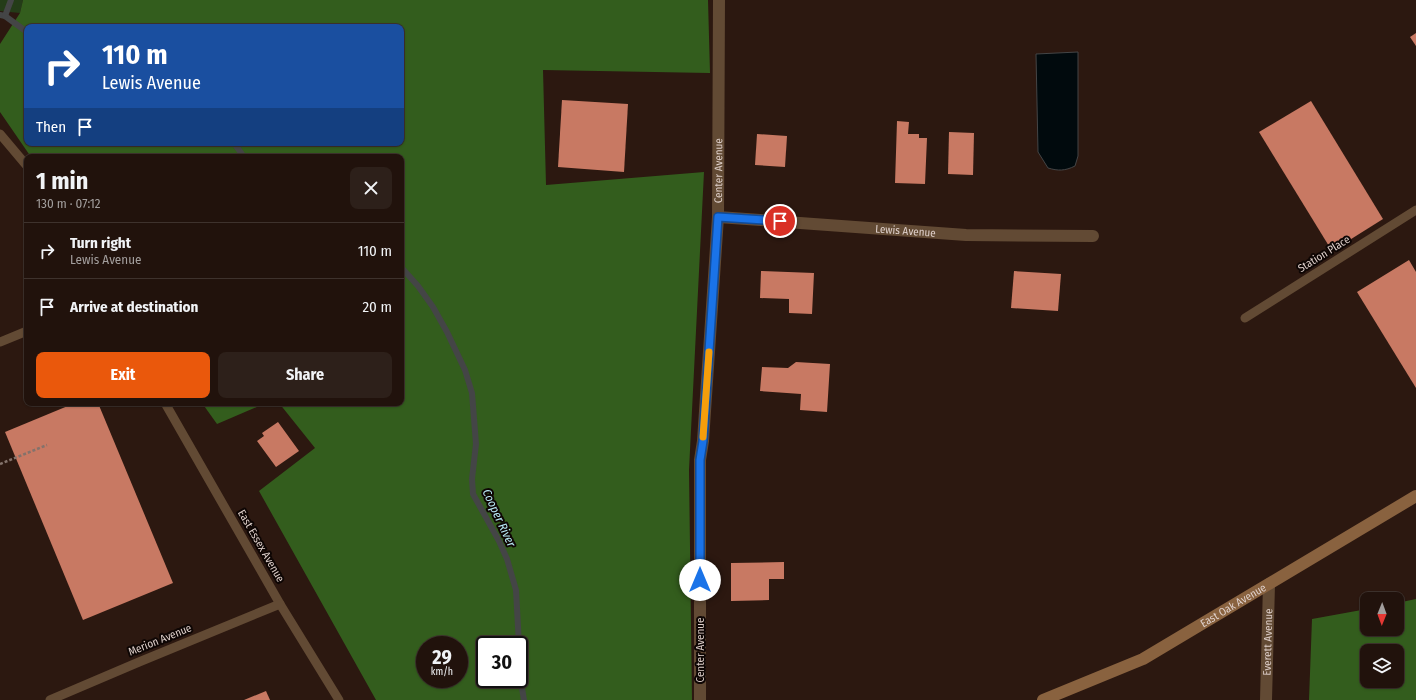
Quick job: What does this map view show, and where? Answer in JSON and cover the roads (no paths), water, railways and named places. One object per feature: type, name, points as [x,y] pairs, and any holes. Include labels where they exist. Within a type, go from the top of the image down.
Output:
[{"type":"street","name":"Center Avenue","points":[[700,700],[700,460],[703,441],[718,217],[719,0]]},
{"type":"street","name":"Lewis Avenue","points":[[718,217],[966,235],[1093,236]]},
{"type":"street","name":"East Oak Avenue","points":[[1042,700],[1143,660],[1416,496]]},
{"type":"street","name":"Everett Avenue","points":[[1266,700],[1270,584]]},
{"type":"lane","points":[[0,134],[24,162]]},
{"type":"lane","name":"Station Place","points":[[1245,318],[1416,210]]},
{"type":"lane","points":[[0,342],[24,332]]},
{"type":"lane","name":"East Essex Avenue","points":[[166,406],[280,604],[339,700]]},
{"type":"lane","name":"Merion Avenue","points":[[50,700],[280,604]]},
{"type":"waterway","name":"Cooper River","points":[[5,16],[11,0]]},
{"type":"waterway","name":"Cooper River","points":[[0,15],[5,16],[24,30]]},
{"type":"waterway","name":"Cooper River","points":[[236,146],[242,154]]},
{"type":"waterway","name":"Cooper River","points":[[404,270],[418,286],[433,307],[447,332],[465,370],[472,393],[476,444],[472,479],[473,494],[499,541],[507,559],[516,590],[521,682],[524,700]]}]
